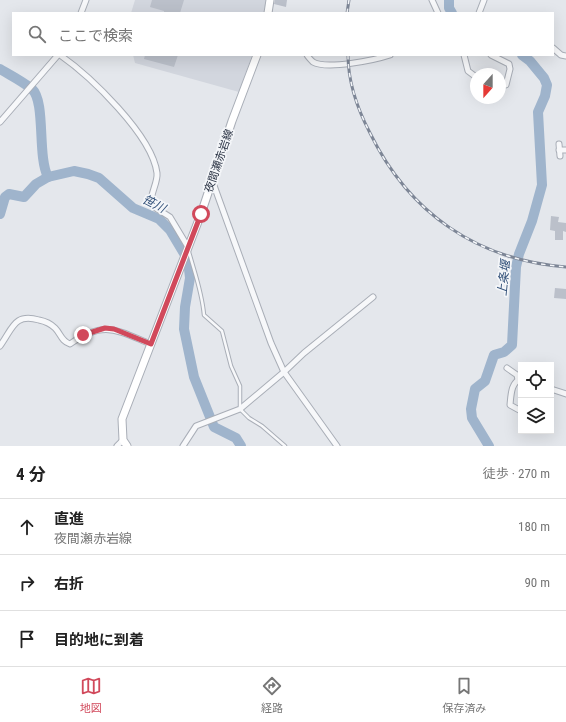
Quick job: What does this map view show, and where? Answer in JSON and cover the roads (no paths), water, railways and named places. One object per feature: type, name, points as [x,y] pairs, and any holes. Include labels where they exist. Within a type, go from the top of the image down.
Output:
[{"type":"main road","points":[[268,12],[270,0]]},
{"type":"main road","name":"夜間瀬赤岩線","points":[[125,443],[122,419],[183,260],[257,56]]},
{"type":"street","points":[[81,12],[86,0]]},
{"type":"street","points":[[432,0],[438,12]]},
{"type":"street","points":[[479,12],[484,0]]},
{"type":"street","points":[[554,49],[561,55],[566,56]]},
{"type":"street","points":[[0,122],[58,56]]},
{"type":"street","points":[[60,56],[93,81],[145,141],[152,154],[157,174],[150,197],[151,205],[170,217],[187,249]]},
{"type":"street","points":[[308,56],[313,62],[322,64],[373,61],[387,56]]},
{"type":"street","points":[[464,56],[468,71],[470,72]]},
{"type":"street","points":[[493,56],[509,64],[510,69],[506,85]]},
{"type":"street","points":[[559,150],[566,150]]},
{"type":"street","points":[[212,180],[271,343],[284,372],[337,446]]},
{"type":"street","points":[[183,446],[196,426],[240,409],[304,353],[373,297]]},
{"type":"street","points":[[0,346],[18,320],[25,317],[45,321],[55,328],[64,342],[70,344],[83,335],[105,328],[114,329],[151,344]]},
{"type":"street","points":[[507,368],[518,376]]},
{"type":"street","points":[[518,382],[511,391],[510,405],[518,409]]},
{"type":"street","points":[[554,390],[566,394]]},
{"type":"street","points":[[117,446],[125,443]]},
{"type":"lane","points":[[187,249],[202,295],[204,315],[222,331],[231,366],[240,386],[240,409],[284,446]]},
{"type":"waterway","points":[[449,0],[449,8],[451,12]]},
{"type":"waterway","name":"上条堰","points":[[489,446],[472,418],[471,409],[475,389],[485,381],[494,355],[504,352],[512,345],[516,267],[519,254],[532,221],[542,185],[538,112],[545,96],[547,85],[544,78],[530,61],[523,56]]},
{"type":"waterway","name":"笹川","points":[[0,69],[28,86],[32,89],[36,96],[39,105],[43,156],[48,177]]},
{"type":"waterway","name":"笹川","points":[[0,214],[5,197],[9,194],[24,197],[36,184],[48,177],[74,171],[99,178],[133,208],[159,219],[170,230],[188,260],[190,278],[185,307],[184,329],[194,377],[214,427],[236,438],[241,446]]},
{"type":"railway","points":[[347,12],[349,0]]},
{"type":"railway","points":[[348,56],[348,65],[354,96],[370,133],[386,161],[405,187],[426,209],[449,227],[475,243],[503,254],[534,263],[566,267]]}]
